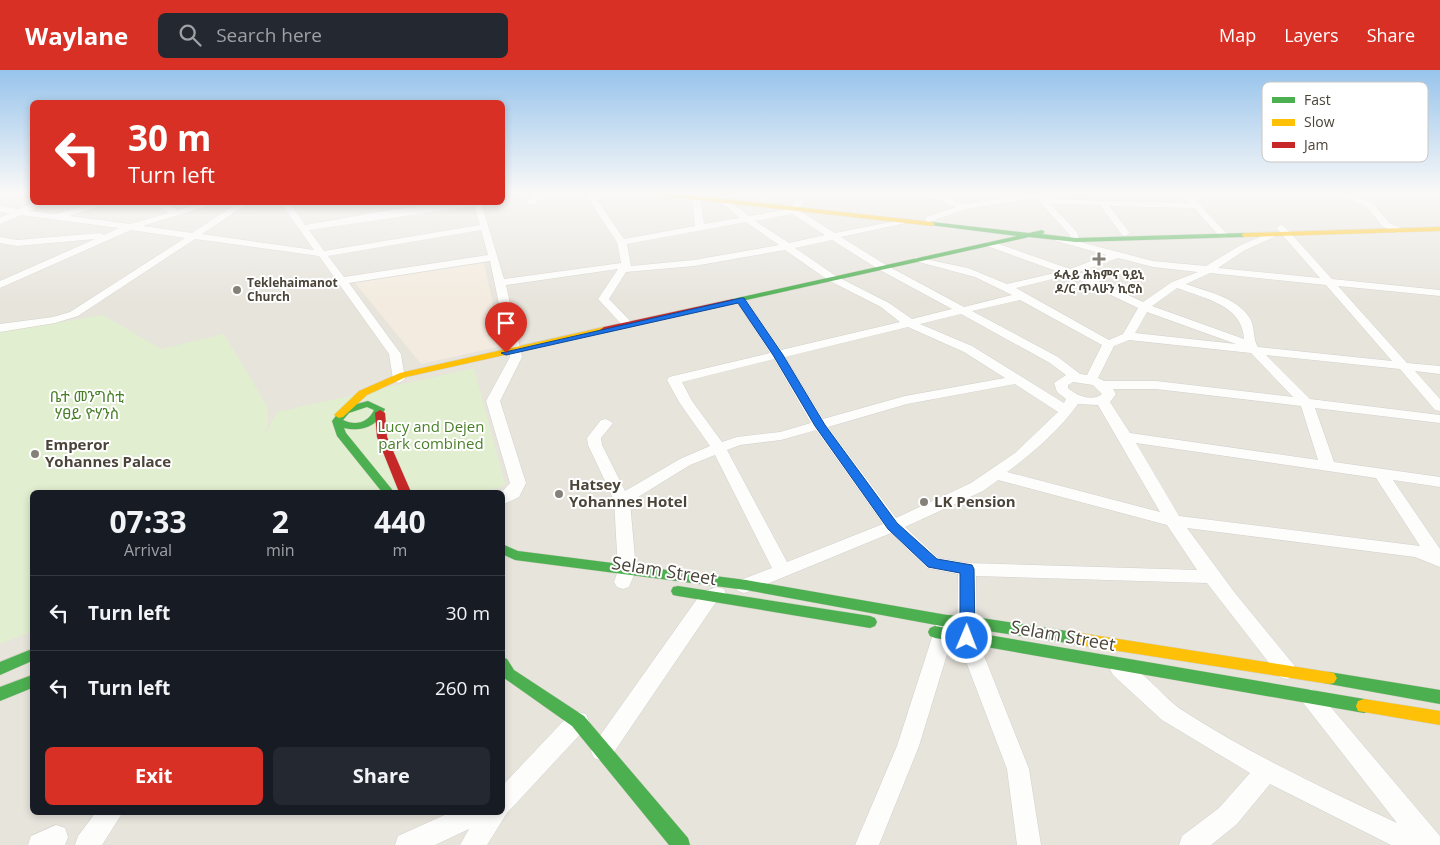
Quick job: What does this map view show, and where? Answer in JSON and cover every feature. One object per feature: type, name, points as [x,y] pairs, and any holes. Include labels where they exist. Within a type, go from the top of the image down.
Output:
[{"type":"street","points":[[0,285],[123,230]]},
{"type":"street","points":[[146,230],[322,254],[465,230]]},
{"type":"street","points":[[0,328],[69,317],[202,230]]},
{"type":"street","points":[[305,230],[395,354],[401,376]]},
{"type":"street","points":[[485,230],[494,257],[516,357],[493,401],[518,484],[513,493],[505,498]]},
{"type":"street","points":[[614,230],[622,242],[625,267],[603,299],[628,325]]},
{"type":"street","points":[[622,242],[688,230]]},
{"type":"street","points":[[763,230],[832,278],[885,305],[911,324],[968,350],[1017,380],[1071,404],[1089,402],[1099,388],[1109,344]]},
{"type":"street","points":[[828,230],[882,267],[1054,360],[1076,377],[1099,388],[1156,385],[1440,419]]},
{"type":"street","points":[[500,282],[625,267],[670,268],[858,230]]},
{"type":"street","points":[[998,230],[1075,237],[1125,233],[1271,235]]},
{"type":"street","points":[[1010,230],[1053,237],[1153,264],[1440,293]]},
{"type":"street","points":[[1069,230],[1075,237]]},
{"type":"street","points":[[1128,336],[1144,307],[1176,284],[1207,270],[1242,248],[1271,235],[1284,231],[1298,230]]},
{"type":"street","points":[[1053,237],[1381,230]]},
{"type":"street","points":[[1284,231],[1440,407]]},
{"type":"street","points":[[386,490],[342,434],[338,418],[343,408],[360,395],[401,376],[832,278],[1038,234]]},
{"type":"street","points":[[0,240],[17,243],[111,235]]},
{"type":"street","points":[[0,250],[17,243]]},
{"type":"street","points":[[990,244],[1070,272],[1144,307],[1254,348],[1307,404],[1328,467]]},
{"type":"street","points":[[1004,288],[1070,272],[1116,255]]},
{"type":"street","points":[[342,281],[494,257]]},
{"type":"street","points":[[920,259],[968,271],[1021,296],[1088,335],[1109,344],[1128,336],[1254,348],[1440,370]]},
{"type":"street","points":[[1176,284],[1238,309],[1246,318],[1254,348]]},
{"type":"street","points":[[782,570],[719,448],[686,402],[674,380],[1021,296]]},
{"type":"street","points":[[741,300],[778,355],[820,426],[893,526],[933,564],[967,569],[1211,576]]},
{"type":"street","points":[[401,376],[380,396],[380,411],[382,437],[404,490]]},
{"type":"street","points":[[1071,404],[1060,386],[1063,381],[1076,377]]},
{"type":"street","points":[[622,500],[685,462],[737,441],[781,436],[905,400],[1017,380]]},
{"type":"street","points":[[1099,388],[1174,521],[1211,576],[1431,845]]},
{"type":"street","points":[[338,418],[349,407],[361,404],[374,405],[380,411]]},
{"type":"street","points":[[505,550],[515,555],[624,579],[706,589],[746,585],[893,526],[977,487],[1020,456],[1071,404]]},
{"type":"street","points":[[338,418],[343,426],[357,426],[372,421],[380,411]]},
{"type":"street","points":[[606,424],[594,438],[595,445],[622,500],[624,579]]},
{"type":"street","points":[[1127,437],[1440,482]]},
{"type":"street","points":[[995,474],[1174,521],[1415,551],[1439,559]]},
{"type":"street","points":[[1381,474],[1439,559]]},
{"type":"street","points":[[506,564],[584,576]]},
{"type":"street","points":[[867,845],[908,746],[950,629],[967,569]]},
{"type":"street","name":"Selam Street","points":[[746,585],[1106,661],[1311,698],[1440,718]]},
{"type":"street","points":[[602,751],[706,589]]},
{"type":"street","name":"Selam Street","points":[[670,590],[706,589],[886,624]]},
{"type":"street","points":[[950,629],[1018,769],[1029,845]]},
{"type":"street","name":"Selam Street","points":[[950,629],[1286,670],[1440,697]]},
{"type":"street","points":[[0,669],[30,657]]},
{"type":"street","points":[[1106,661],[1134,677],[1175,718],[1266,772],[1418,845]]},
{"type":"street","points":[[505,671],[578,721],[681,845]]},
{"type":"street","points":[[0,694],[30,681]]},
{"type":"street","points":[[505,802],[578,721]]},
{"type":"street","points":[[1191,845],[1228,816],[1266,772]]},
{"type":"street","points":[[87,845],[109,815]]},
{"type":"street","points":[[407,845],[472,815]]},
{"type":"street","points":[[472,845],[494,815]]},
{"type":"shaded area","points":[[0,230],[1440,230],[1440,845],[0,845]]},
{"type":"shaded area","points":[[484,263],[502,346],[421,364],[355,283]]},
{"type":"green space","name":"ቤተ መንግስቲ ሃፀይ ዮሃንስ","points":[[103,315],[161,349],[224,334],[268,408],[268,423],[264,436],[277,412],[474,368],[505,484],[489,490],[30,490],[30,632],[0,644],[0,332]]},
{"type":"traffic: fast","points":[[988,230],[1076,240],[1244,235]]},
{"type":"traffic: fast","points":[[733,301],[1042,232]]},
{"type":"traffic: fast","points":[[368,404],[380,409],[373,420],[368,423],[362,426],[349,426],[337,421],[345,410],[368,404]]},
{"type":"traffic: fast","points":[[337,421],[341,434],[386,490]]},
{"type":"traffic: fast","points":[[505,550],[515,555],[746,585],[947,621],[968,622],[1080,639]]},
{"type":"traffic: fast","points":[[678,591],[870,622]]},
{"type":"traffic: fast","points":[[935,632],[1364,706]]},
{"type":"traffic: fast","points":[[0,669],[30,656]]},
{"type":"traffic: fast","points":[[505,668],[509,674],[578,721],[681,845]]},
{"type":"traffic: fast","points":[[1329,678],[1440,697]]},
{"type":"traffic: fast","points":[[0,694],[30,682]]},
{"type":"traffic: slow","points":[[1244,235],[1402,230]]},
{"type":"traffic: slow","points":[[339,415],[363,393],[403,375],[604,330]]},
{"type":"traffic: slow","points":[[1080,639],[1329,678]]},
{"type":"traffic: slow","points":[[1364,706],[1440,718]]},
{"type":"traffic: jam","points":[[604,330],[733,301]]},
{"type":"traffic: jam","points":[[380,413],[382,437],[404,490]]},
{"type":"place","name":"ፉሉይ ሕክምና ዓይኒ ዶ/ር ጥላሁን ኪሮስ","points":[[1099,259]]},
{"type":"place","name":"Teklehaimanot Church","points":[[237,290]]},
{"type":"place","name":"Emperor Yohannes Palace","points":[[35,454]]},
{"type":"place","name":"Hatsey Yohannes Hotel","points":[[559,494]]},
{"type":"place","name":"LK Pension","points":[[924,502]]},
{"type":"route","points":[[506,353],[741,300],[778,355],[820,426],[893,526],[921,555],[933,564],[967,569],[967,638]]},
{"type":"park label","name":"Lucy and Dejen park combined","points":[[431,436]]}]
